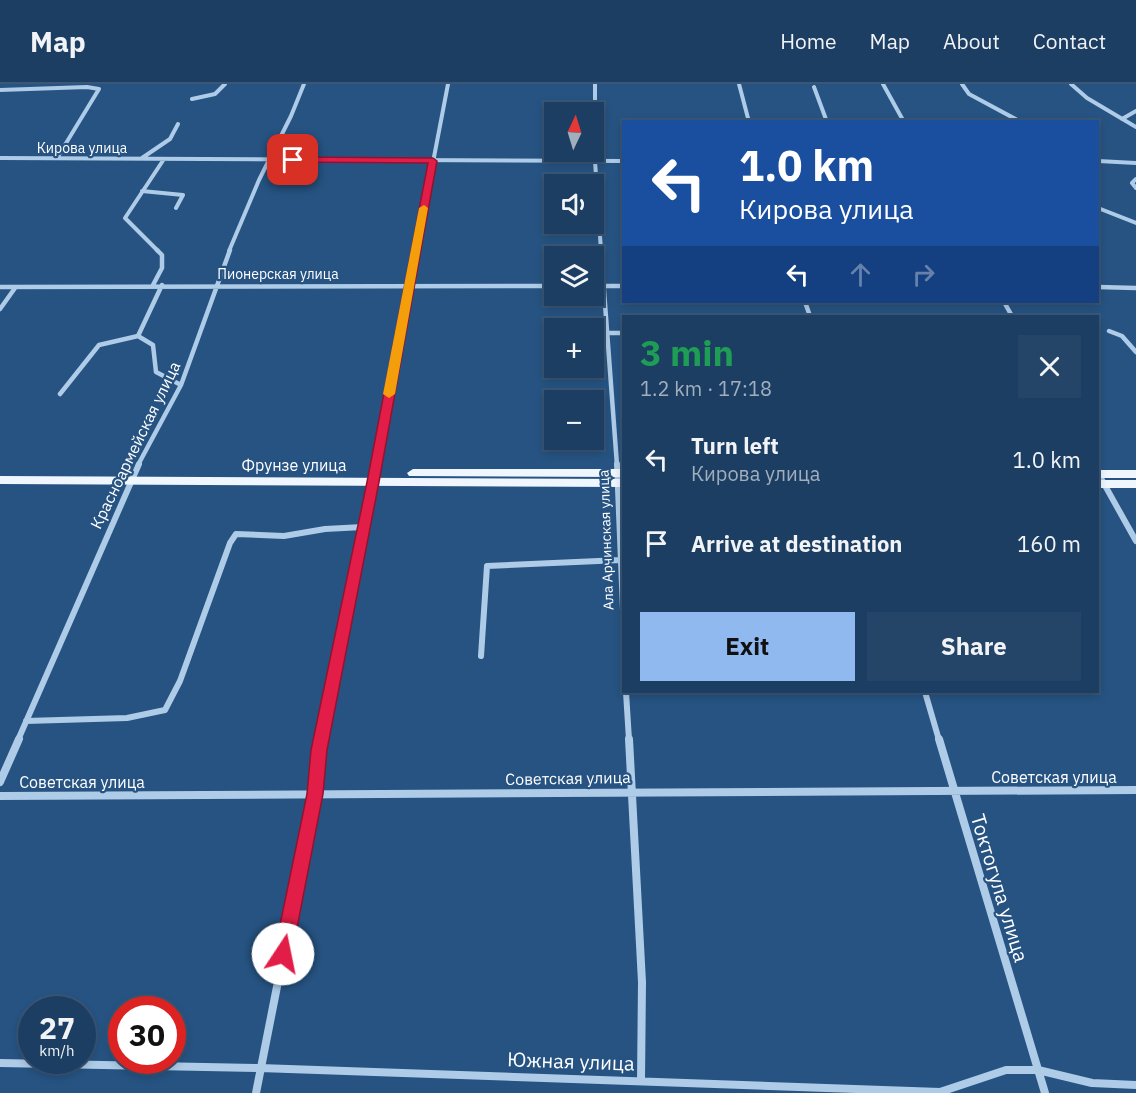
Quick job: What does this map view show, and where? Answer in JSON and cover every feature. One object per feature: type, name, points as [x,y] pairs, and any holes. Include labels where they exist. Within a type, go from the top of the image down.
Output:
[{"type":"main road","name":"Фрунзе улица","points":[[0,472],[134,476],[621,478]]},
{"type":"main road","points":[[1099,477],[1136,474]]},
{"type":"main road","name":"Фрунзе улица","points":[[0,480],[134,476]]},
{"type":"main road","points":[[1099,477],[1136,484]]},
{"type":"street","points":[[192,99],[215,94],[225,84]]},
{"type":"street","name":"Красноармейская улица","points":[[0,782],[152,435],[174,402],[182,385],[215,286],[304,84]]},
{"type":"street","points":[[256,1093],[315,794],[319,750],[374,477],[448,84]]},
{"type":"street","name":"Ала Арчинская улица","points":[[595,84],[595,102]]},
{"type":"street","points":[[739,84],[748,120]]},
{"type":"street","points":[[883,84],[903,120]]},
{"type":"street","points":[[962,84],[969,94],[1017,120]]},
{"type":"street","points":[[1071,84],[1087,98],[1136,127]]},
{"type":"street","points":[[0,90],[87,87],[99,89],[57,158]]},
{"type":"street","points":[[814,87],[826,120]]},
{"type":"street","points":[[1122,119],[1136,111]]},
{"type":"street","points":[[141,159],[170,139],[178,124]]},
{"type":"street","name":"Кирова улица","points":[[0,158],[544,161]]},
{"type":"street","points":[[153,285],[162,268],[162,255],[125,218],[164,159]]},
{"type":"street","name":"Кирова улица","points":[[604,161],[622,161]]},
{"type":"street","points":[[1099,161],[1136,163]]},
{"type":"street","name":"Ала Арчинская улица","points":[[595,162],[601,246]]},
{"type":"street","points":[[1136,179],[1132,183],[1136,188]]},
{"type":"street","points":[[142,191],[183,195],[176,208]]},
{"type":"street","points":[[1099,208],[1136,223]]},
{"type":"street","points":[[138,336],[162,285]]},
{"type":"street","name":"Пионерская улица","points":[[0,287],[544,286]]},
{"type":"street","points":[[604,286],[622,286]]},
{"type":"street","name":"Ала Арчинская улица","points":[[604,286],[621,478],[622,585]]},
{"type":"street","points":[[1099,287],[1136,288]]},
{"type":"street","points":[[0,309],[15,288]]},
{"type":"street","points":[[1109,332],[1118,332],[1125,337],[1136,352]]},
{"type":"street","points":[[608,333],[622,333]]},
{"type":"street","points":[[60,394],[99,345],[138,336],[153,345],[156,372],[182,385]]},
{"type":"street","points":[[1099,477],[1136,541]]},
{"type":"street","points":[[26,721],[127,718],[165,710],[180,681],[230,543],[236,534],[284,537],[325,529],[363,527]]},
{"type":"street","points":[[481,656],[487,566],[621,560]]},
{"type":"street","points":[[626,693],[642,982],[641,1081]]},
{"type":"street","name":"Токтогула улица","points":[[925,693],[1045,1093]]},
{"type":"street","name":"Советская улица","points":[[0,796],[1136,790]]},
{"type":"street","name":"Южная улица","points":[[0,1064],[260,1068],[940,1092],[1006,1070],[1038,1070],[1092,1083],[1136,1085]]},
{"type":"slow traffic","points":[[389,394],[424,208]]},
{"type":"route","points":[[283,954],[315,794],[319,750],[373,482],[433,161],[293,160]]}]
